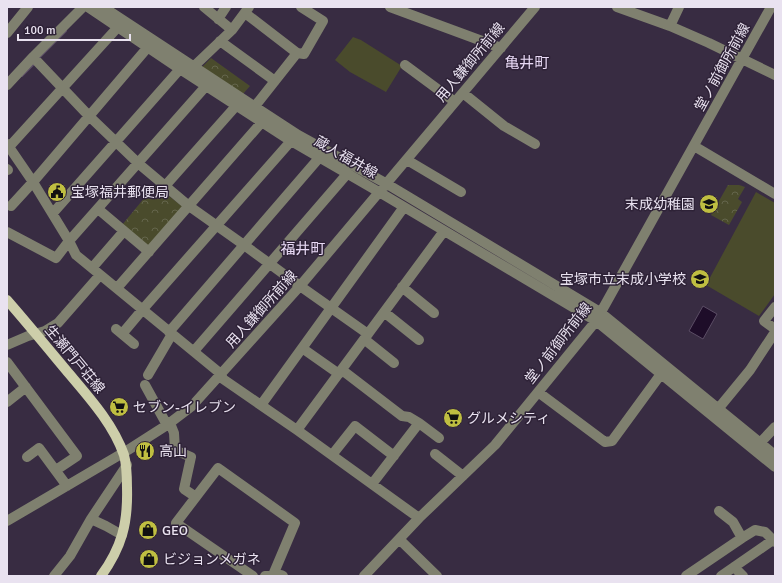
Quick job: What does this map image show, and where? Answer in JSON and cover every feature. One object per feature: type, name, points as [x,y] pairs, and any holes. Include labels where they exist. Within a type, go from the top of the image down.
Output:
[{"type":"main road","name":"生瀬門戸荘線","points":[[7,300],[100,411],[123,453],[127,465],[128,506],[125,528],[119,545],[109,565],[101,576]]},
{"type":"street","points":[[7,33],[28,7]]},
{"type":"street","points":[[103,7],[187,70],[251,110],[387,184],[598,317],[718,409],[726,422],[775,467]]},
{"type":"street","points":[[204,7],[232,30]]},
{"type":"street","points":[[218,18],[226,7]]},
{"type":"street","points":[[52,213],[116,142],[187,70],[232,30],[247,10],[297,53],[304,54],[323,21],[301,7]]},
{"type":"street","points":[[390,7],[501,48]]},
{"type":"street","name":"用人鎌御所前線","points":[[7,520],[123,453],[168,424],[192,406],[300,286],[535,7]]},
{"type":"street","points":[[617,7],[670,26],[775,75]]},
{"type":"street","points":[[670,26],[679,7]]},
{"type":"street","name":"堂ノ前御所前線","points":[[364,576],[419,518],[495,445],[598,317],[771,7]]},
{"type":"street","points":[[7,85],[32,57],[87,8]]},
{"type":"street","name":"蔵人福井線","points":[[87,8],[187,70],[206,86],[236,106],[251,110],[261,123],[290,141],[444,231],[598,317]]},
{"type":"street","points":[[118,27],[8,146],[33,182],[76,255],[194,351],[221,374],[223,379],[298,430],[419,518]]},
{"type":"street","points":[[220,41],[275,81]]},
{"type":"street","points":[[11,206],[148,47]]},
{"type":"street","points":[[251,110],[297,53]]},
{"type":"street","points":[[32,57],[89,116],[139,164],[165,186],[216,226],[331,308],[366,336],[394,363]]},
{"type":"street","points":[[405,65],[455,102]]},
{"type":"street","points":[[7,232],[56,258],[69,241],[139,164],[206,86]]},
{"type":"street","points":[[463,93],[504,126],[535,144]]},
{"type":"street","points":[[165,186],[236,106]]},
{"type":"street","points":[[117,288],[261,123]]},
{"type":"street","points":[[134,344],[119,331],[143,309],[290,141]]},
{"type":"street","points":[[694,146],[775,194]]},
{"type":"street","points":[[196,497],[184,489],[191,457],[175,450],[174,433],[146,380],[171,333],[319,158]]},
{"type":"street","points":[[406,160],[461,192]]},
{"type":"street","points":[[194,351],[348,174]]},
{"type":"street","points":[[261,405],[404,207]]},
{"type":"street","points":[[98,209],[149,252]]},
{"type":"street","points":[[7,345],[45,331],[58,323],[124,231]]},
{"type":"street","points":[[298,430],[444,231]]},
{"type":"street","points":[[402,287],[434,313]]},
{"type":"street","points":[[775,307],[764,321],[775,329]]},
{"type":"street","points":[[384,312],[419,340]]},
{"type":"street","points":[[598,317],[661,374],[726,422],[760,443],[775,455]]},
{"type":"street","points":[[718,409],[750,370],[775,332]]},
{"type":"street","points":[[302,348],[341,372],[402,416],[409,417],[439,438]]},
{"type":"street","points":[[7,362],[77,456],[56,470]]},
{"type":"street","points":[[538,392],[605,442],[612,441],[661,374]]},
{"type":"street","points":[[7,402],[26,387]]},
{"type":"street","points":[[372,484],[419,423]]},
{"type":"street","points":[[332,455],[355,426],[394,456]]},
{"type":"street","points":[[760,443],[775,427]]},
{"type":"street","points":[[27,457],[39,448],[67,486]]},
{"type":"street","points":[[436,454],[463,476]]},
{"type":"street","points":[[54,576],[70,556],[127,465]]},
{"type":"street","points":[[253,576],[176,523],[218,468],[295,523],[274,576]]},
{"type":"street","points":[[719,511],[733,522],[742,538]]},
{"type":"street","points":[[92,519],[122,535]]},
{"type":"street","points":[[686,576],[755,530],[765,532],[774,541],[721,576]]},
{"type":"street","points":[[399,540],[438,576]]},
{"type":"street","points":[[734,567],[743,576]]},
{"type":"green space","points":[[353,37],[361,40],[402,66],[386,92],[350,72],[335,60]]},
{"type":"green space","points":[[211,58],[250,86],[242,95],[201,68]]},
{"type":"green space","points":[[155,185],[183,207],[149,249],[122,225]]},
{"type":"green space","points":[[728,185],[739,185],[745,187],[738,199],[742,202],[729,225],[711,215]]},
{"type":"green space","points":[[756,192],[775,203],[775,294],[759,316],[706,285]]},
{"type":"shaded area","points":[[703,306],[717,314],[703,339],[689,331]]},
{"type":"waterway","points":[[38,59],[66,31]]},
{"type":"waterway","points":[[22,76],[34,64]]},
{"type":"place","name":"宝塚福井郵便局","points":[[57,192]]},
{"type":"place","name":"末成幼稚園","points":[[709,204]]},
{"type":"place","name":"宝塚市立末成小学校","points":[[700,279]]},
{"type":"place","name":"セブン-イレブン","points":[[119,407]]},
{"type":"place","name":"グルメシティ","points":[[453,418]]},
{"type":"place","name":"高山","points":[[145,451]]},
{"type":"place","name":"GEO","points":[[148,530]]},
{"type":"place","name":"ビジョンメガネ","points":[[149,559]]},
{"type":"district","name":"亀井町","points":[[527,63]]},
{"type":"district","name":"福井町","points":[[303,249]]}]
